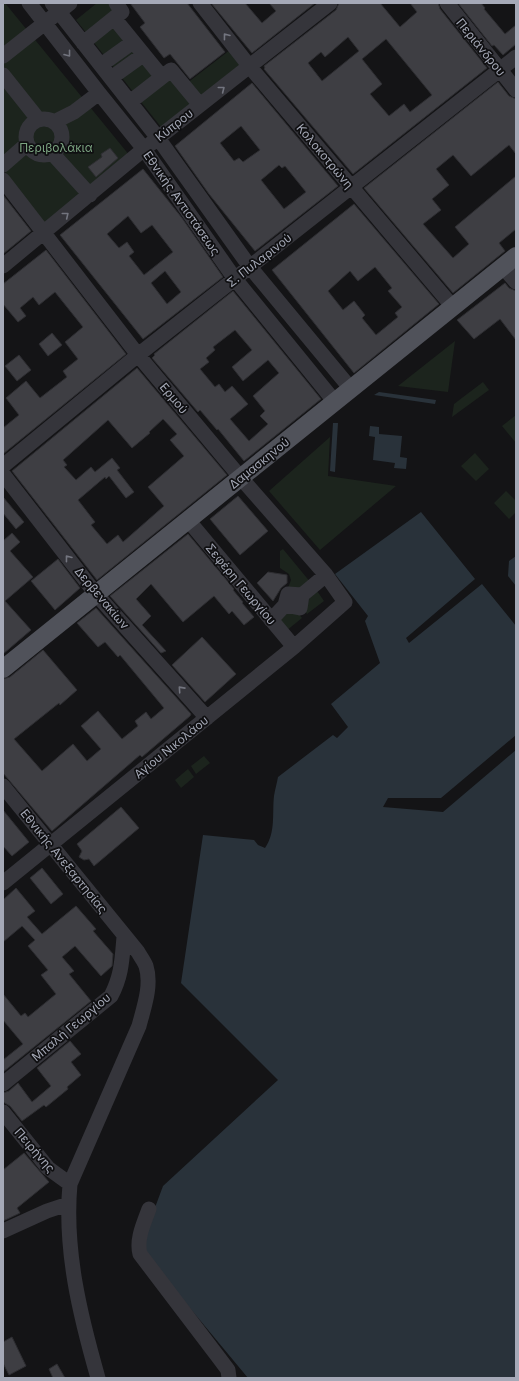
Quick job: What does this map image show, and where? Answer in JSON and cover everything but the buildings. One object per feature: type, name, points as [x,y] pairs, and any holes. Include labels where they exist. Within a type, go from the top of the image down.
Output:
[{"type":"main road","name":"Δαμασκηνού","points":[[3,669],[510,262]]},
{"type":"street","name":"Εθνικής Αντιστάσεως","points":[[28,3],[144,149],[235,279],[335,402]]},
{"type":"street","points":[[83,43],[122,12],[116,3]]},
{"type":"street","name":"Κολοκοτρώνη","points":[[200,3],[250,67],[452,308]]},
{"type":"street","name":"Κύπρου","points":[[3,266],[144,149],[330,3]]},
{"type":"street","name":"Περιάνδρου","points":[[446,3],[516,90]]},
{"type":"street","name":"Εθνικής Αντιστάσεως","points":[[61,6],[83,43],[158,138],[250,267],[351,389]]},
{"type":"street","points":[[3,56],[44,23],[61,6]]},
{"type":"street","points":[[114,18],[162,77]]},
{"type":"street","points":[[101,65],[133,42]]},
{"type":"street","points":[[111,78],[143,54]]},
{"type":"street","name":"Σ. Πυλαρινού","points":[[3,466],[138,355],[516,57]]},
{"type":"street","points":[[130,102],[171,70],[200,105]]},
{"type":"street","points":[[3,75],[34,122]]},
{"type":"street","points":[[3,92],[34,122]]},
{"type":"street","points":[[54,122],[74,112],[99,93]]},
{"type":"street","points":[[44,118],[54,122],[61,131],[62,137],[55,150],[41,155],[31,149],[27,144],[26,134],[34,122],[44,118]]},
{"type":"street","points":[[3,164],[27,144]]},
{"type":"street","points":[[55,150],[92,193]]},
{"type":"street","name":"Ερμού","points":[[3,180],[138,355],[241,478],[326,575],[345,602],[338,609]]},
{"type":"street","points":[[510,262],[516,282]]},
{"type":"street","name":"Δερβενακίων","points":[[3,474],[96,594],[207,718]]},
{"type":"street","name":"Σεφέρη Γεωργίου","points":[[188,520],[294,647]]},
{"type":"street","points":[[301,602],[326,575]]},
{"type":"street","points":[[271,620],[285,605],[288,594],[301,602],[316,628]]},
{"type":"street","name":"Αγίου Νικολάου","points":[[3,883],[294,647],[338,609]]},
{"type":"street","name":"Εθνικής Ανεξαρτησίας","points":[[3,786],[124,937],[138,952],[146,965],[148,979],[146,1001],[139,1026],[70,1184],[68,1204],[73,1271],[82,1316],[98,1378]]},
{"type":"street","name":"Μπαλή Γεωργίου","points":[[3,1084],[111,996],[118,983],[122,966],[124,937]]},
{"type":"street","name":"Πειρήνης","points":[[3,1112],[48,1168],[70,1184]]},
{"type":"street","points":[[3,1231],[47,1211],[68,1204]]},
{"type":"street","points":[[149,1209],[138,1247],[140,1254],[220,1358],[228,1370],[230,1378]]},
{"type":"green space","name":"Περιβολάκια","points":[[3,3],[5,3],[130,156],[45,224],[3,169]]},
{"type":"green space","points":[[97,3],[113,3],[118,10],[108,17],[173,75],[182,87],[230,50],[241,64],[161,127],[76,20]]},
{"type":"green space","points":[[455,341],[448,392],[398,386]]},
{"type":"green space","points":[[483,382],[489,390],[452,417],[454,404]]},
{"type":"green space","points":[[516,415],[516,443],[502,426]]},
{"type":"green space","points":[[330,437],[328,476],[396,486],[320,550],[269,491]]},
{"type":"green space","points":[[475,453],[489,469],[476,481],[461,466]]},
{"type":"green space","points":[[506,491],[516,501],[516,512],[509,519],[494,503]]},
{"type":"green space","points":[[283,549],[311,583],[301,590],[288,588],[291,580],[289,574],[280,568],[280,551]]},
{"type":"green space","points":[[315,588],[324,601],[307,614],[304,609]]},
{"type":"green space","points":[[283,612],[298,613],[302,618],[286,631],[276,619]]},
{"type":"green space","points":[[204,756],[210,763],[196,774],[191,766]]},
{"type":"green space","points":[[188,769],[194,777],[181,788],[175,780]]},
{"type":"shaded area","points":[[379,392],[436,400],[435,404],[374,395]]},
{"type":"shaded area","points":[[333,423],[338,423],[335,472],[330,471]]},
{"type":"shaded area","points":[[370,426],[379,427],[379,434],[402,436],[400,457],[407,458],[406,469],[394,468],[395,463],[373,460],[375,437],[369,436]]},
{"type":"shaded area","points":[[421,512],[475,579],[406,638],[409,643],[482,584],[516,626],[516,735],[441,798],[388,798],[383,807],[443,812],[516,750],[516,1378],[248,1378],[140,1248],[163,1186],[278,1080],[181,983],[203,835],[254,840],[258,845],[265,848],[271,836],[274,796],[278,777],[333,735],[337,738],[348,727],[331,704],[380,663],[365,621],[368,616],[335,574]]},
{"type":"shaded area","points":[[516,556],[516,586],[508,576],[509,561]]}]
